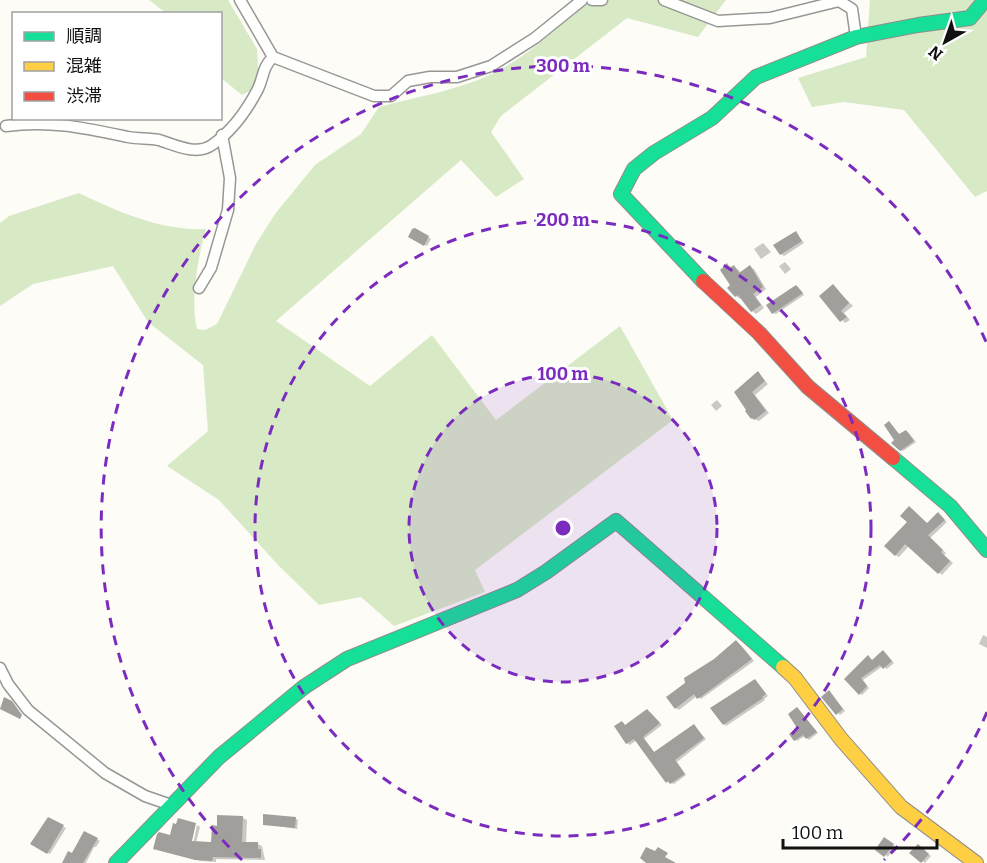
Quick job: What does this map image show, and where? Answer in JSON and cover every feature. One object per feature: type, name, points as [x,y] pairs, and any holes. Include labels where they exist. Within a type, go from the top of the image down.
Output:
[{"type":"street","points":[[240,0],[273,57],[374,96],[391,96],[408,81],[430,77],[457,77],[491,66],[535,38],[582,0]]},
{"type":"street","points":[[592,0],[602,0]]},
{"type":"street","points":[[664,0],[718,21],[770,18],[839,2],[852,9],[856,37]]},
{"type":"street","points":[[985,0],[970,18],[856,37],[756,77],[712,118],[654,153],[634,169],[621,194],[705,283],[759,333],[808,387],[950,506],[987,550]]},
{"type":"street","points":[[6,126],[29,123],[88,127],[130,137],[157,140],[194,150],[211,146],[242,115],[259,87],[265,66],[273,57]]},
{"type":"street","points":[[200,288],[211,268],[228,210],[230,178],[222,135]]},
{"type":"street","points":[[116,863],[171,805],[256,725],[304,687],[347,660],[517,590],[546,572],[616,521],[795,678],[841,739],[901,807],[976,863]]},
{"type":"street","points":[[0,668],[8,684],[28,710],[96,766],[145,796],[171,805]]},
{"type":"green space","points":[[149,0],[228,0],[257,49],[259,86],[242,95],[222,79],[222,12],[165,12]]},
{"type":"green space","points":[[589,0],[726,0],[698,37],[627,18],[501,116],[491,132],[524,179],[496,197],[461,160],[276,321],[370,386],[432,335],[496,420],[620,326],[673,420],[475,570],[485,592],[394,626],[361,597],[319,605],[278,565],[219,500],[167,466],[208,431],[203,365],[148,322],[113,266],[33,284],[0,306],[0,223],[9,216],[79,193],[141,219],[173,227],[206,229],[196,279],[195,318],[197,329],[205,330],[217,324],[256,244],[275,214],[315,165],[361,134],[379,107],[452,89],[494,73],[532,49]]},
{"type":"green space","points":[[870,0],[987,0],[987,191],[975,197],[904,110],[844,102],[812,107],[798,78],[866,57]]},
{"type":"building","points":[[415,228],[429,236],[424,246],[408,237]]},
{"type":"building","points":[[796,231],[802,241],[780,255],[773,245]]},
{"type":"building","points":[[727,263],[730,268],[734,265],[739,273],[750,265],[763,287],[753,294],[761,305],[751,312],[738,295],[735,297],[727,288],[730,285],[720,270]]},
{"type":"building","points":[[833,284],[849,303],[841,311],[847,317],[840,322],[819,296]]},
{"type":"building","points":[[796,285],[803,293],[772,314],[766,305]]},
{"type":"building","points":[[758,371],[765,381],[752,392],[766,411],[754,420],[745,411],[734,392]]},
{"type":"building","points":[[889,421],[899,434],[906,430],[914,441],[900,451],[891,443],[894,440],[884,425]]},
{"type":"building","points":[[909,506],[927,523],[938,512],[945,520],[928,535],[950,561],[938,574],[905,544],[895,556],[884,546],[907,522],[900,516]]},
{"type":"building","points":[[736,640],[752,659],[702,696],[697,699],[694,694],[675,709],[666,697],[685,683],[684,678],[714,659]]},
{"type":"building","points":[[883,650],[892,661],[883,669],[880,665],[861,678],[867,686],[859,695],[844,679],[868,655],[872,660]]},
{"type":"building","points":[[755,679],[766,694],[723,725],[710,708]]},
{"type":"building","points":[[829,690],[843,709],[836,715],[821,697]]},
{"type":"building","points":[[4,697],[12,701],[22,715],[20,719],[0,709]]},
{"type":"building","points":[[797,707],[817,732],[806,739],[803,735],[794,741],[789,734],[797,728],[788,714]]},
{"type":"building","points":[[647,709],[660,723],[643,737],[654,752],[694,724],[704,738],[675,760],[685,774],[670,784],[668,781],[666,783],[634,739],[626,744],[614,726],[622,721],[625,725]]},
{"type":"building","points":[[263,814],[296,817],[295,828],[263,825]]},
{"type":"building","points":[[217,815],[243,816],[242,842],[258,842],[261,858],[213,857],[212,861],[195,860],[153,849],[157,834],[159,832],[170,835],[173,823],[176,824],[178,818],[196,823],[192,841],[211,842],[212,825],[217,826]]},
{"type":"building","points":[[48,817],[64,825],[47,854],[30,844]]},
{"type":"building","points":[[84,831],[98,838],[83,863],[62,863],[68,851],[72,853]]},
{"type":"building","points":[[884,837],[894,844],[884,857],[875,850]]},
{"type":"building","points":[[918,844],[929,854],[921,863],[909,853]]},
{"type":"building","points":[[646,847],[655,851],[658,847],[668,853],[665,857],[676,863],[646,863],[640,858]]},
{"type":"traffic: fast","points":[[703,281],[621,194],[634,169],[654,153],[712,118],[756,77],[856,37],[970,18],[985,0]]},
{"type":"traffic: fast","points":[[893,458],[950,506],[987,550]]},
{"type":"traffic: fast","points":[[116,863],[219,757],[304,687],[347,659],[517,590],[546,572],[616,521],[783,667]]},
{"type":"traffic: slow","points":[[783,667],[795,678],[841,739],[901,807],[976,863]]},
{"type":"traffic: jam","points":[[703,281],[759,333],[808,387],[893,458]]}]
